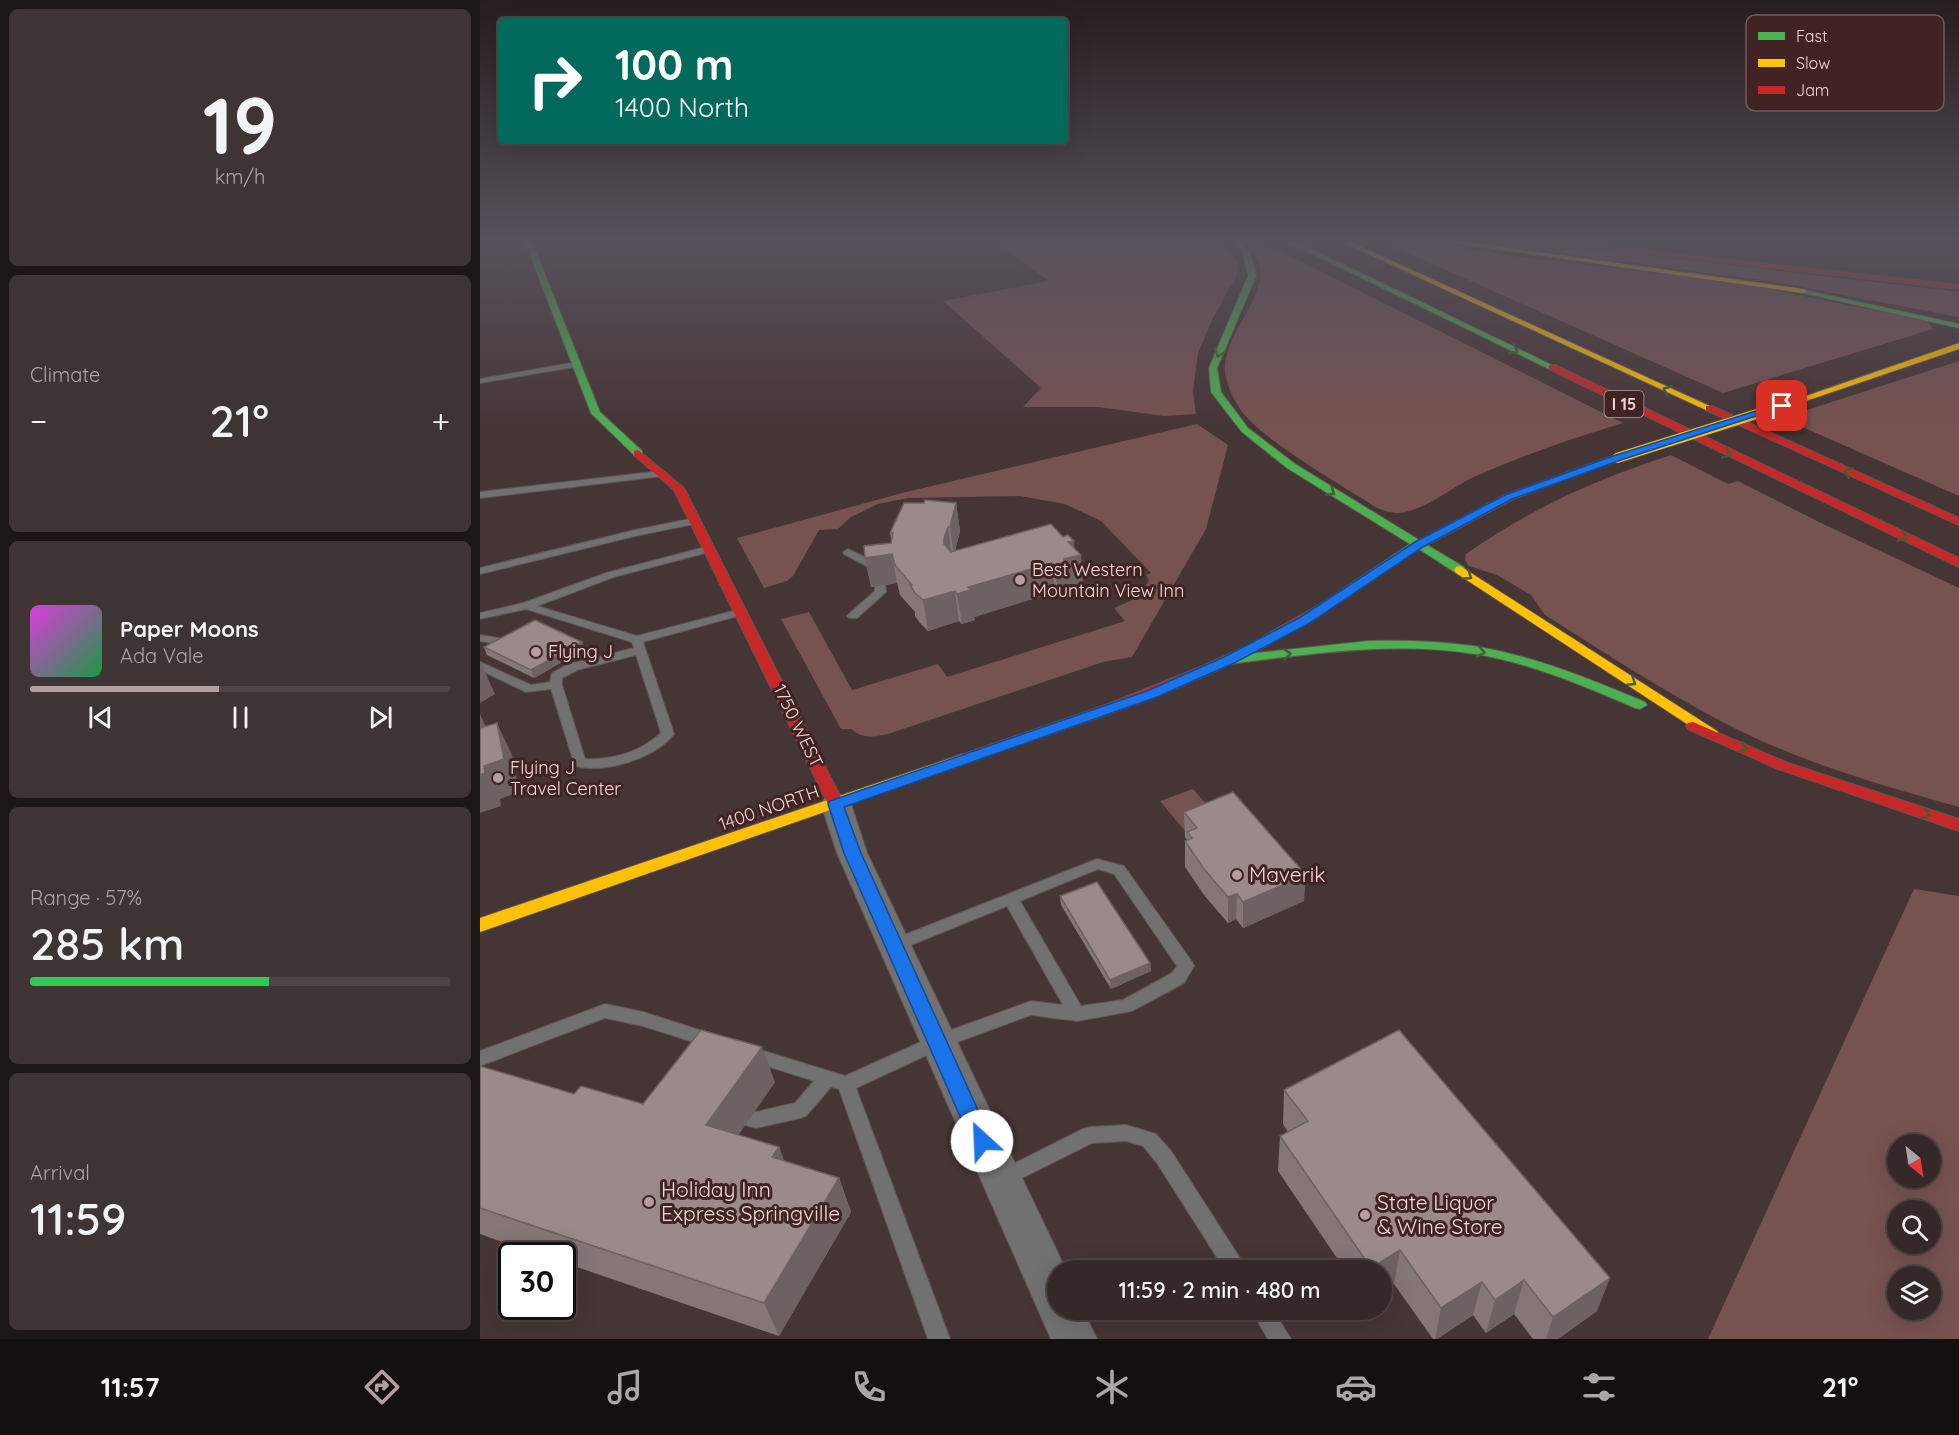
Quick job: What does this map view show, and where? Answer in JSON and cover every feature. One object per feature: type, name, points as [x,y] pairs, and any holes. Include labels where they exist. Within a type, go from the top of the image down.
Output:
[{"type":"main road","name":"1750 WEST","points":[[553,304],[596,413],[660,474],[679,488],[836,804]]},
{"type":"main road","points":[[1240,304],[1213,368],[1216,392],[1245,430],[1291,466],[1376,520],[1419,544],[1712,734]]},
{"type":"main road","name":"I 15","points":[[1420,304],[1959,563]]},
{"type":"main road","name":"I 15","points":[[1482,304],[1959,522]]},
{"type":"main road","points":[[1871,304],[1959,326]]},
{"type":"main road","name":"1400 NORTH","points":[[480,925],[1152,694],[1229,660],[1304,621],[1419,544],[1509,497],[1617,458],[1782,406],[1959,346]]},
{"type":"main road","points":[[1229,660],[1353,647],[1402,645],[1482,652],[1546,667],[1712,734],[1783,766],[1959,825]]},
{"type":"street","name":"1750 WEST","points":[[836,804],[852,853],[1047,1279]]},
{"type":"street","points":[[1065,1320],[1074,1339]]},
{"type":"lane","points":[[480,381],[577,364]]},
{"type":"lane","points":[[480,495],[660,474]]},
{"type":"lane","points":[[480,571],[635,533],[695,521]]},
{"type":"lane","points":[[480,616],[526,606],[610,575],[710,549]]},
{"type":"lane","points":[[848,552],[879,568],[881,592],[853,616]]},
{"type":"lane","points":[[526,606],[638,645]]},
{"type":"lane","points":[[638,645],[668,734],[656,746],[599,765],[580,763],[556,685],[556,676],[560,669],[741,612]]},
{"type":"lane","points":[[480,638],[510,643]]},
{"type":"lane","points":[[480,666],[530,689],[556,685]]},
{"type":"lane","points":[[480,1059],[605,1011],[643,1019],[846,1084],[938,1042],[1031,1008],[1077,1014],[1126,1006],[1178,978],[1186,966],[1119,870],[1097,864],[896,945]]},
{"type":"lane","points":[[1011,899],[1077,1014]]},
{"type":"lane","points":[[691,1055],[703,1039]]},
{"type":"lane","points":[[716,1108],[756,1120],[800,1110],[828,1078]]},
{"type":"lane","points":[[846,1084],[939,1339]]},
{"type":"lane","points":[[1000,1179],[1090,1135],[1126,1133],[1149,1140],[1164,1157],[1230,1260]]},
{"type":"lane","points":[[1268,1320],[1280,1339]]},
{"type":"shaded area","points":[[947,304],[1220,304],[1198,353],[1193,391],[1196,414],[1164,416],[1099,407],[1023,407],[1041,388]]},
{"type":"shaded area","points":[[1387,304],[1623,423],[1494,468],[1412,510],[1394,513],[1386,511],[1377,508],[1281,446],[1248,419],[1238,406],[1228,385],[1225,371],[1227,354],[1233,337],[1251,305]]},
{"type":"shaded area","points":[[1524,304],[1846,304],[1927,321],[1933,329],[1723,393]]},
{"type":"shaded area","points":[[1893,304],[1959,304],[1959,317]]},
{"type":"shaded area","points":[[1959,361],[1959,496],[1782,418]]},
{"type":"shaded area","points":[[1197,424],[1228,445],[1206,529],[1132,657],[1103,662],[888,734],[868,736],[851,729],[841,729],[781,619],[809,612],[852,690],[938,664],[947,677],[1125,621],[1114,608],[1140,597],[1149,580],[1146,575],[1151,573],[1101,521],[1065,504],[1020,496],[908,498],[878,504],[851,517],[838,529],[819,530],[793,576],[787,581],[764,588],[737,538],[902,493]]},
{"type":"shaded area","points":[[1671,455],[1728,484],[1738,481],[1959,588],[1959,807],[1828,767],[1763,742],[1732,727],[1662,688],[1545,615],[1531,595],[1497,575],[1469,566],[1465,560],[1466,554],[1540,509],[1590,485]]},
{"type":"shaded area","points":[[1193,789],[1218,818],[1185,831],[1160,801]]},
{"type":"shaded area","points":[[1914,889],[1959,896],[1959,1339],[1708,1339]]},
{"type":"building","points":[[925,500],[956,503],[950,527],[944,538],[944,544],[951,552],[1051,524],[1063,537],[1068,535],[1074,541],[1068,542],[1081,555],[1064,559],[1067,562],[1055,565],[1052,563],[968,587],[971,590],[957,594],[955,591],[923,600],[915,593],[910,585],[912,585],[895,565],[892,554],[865,558],[864,546],[891,543],[893,533],[890,533],[904,503],[924,503]]},
{"type":"building","name":"Flying J","points":[[535,620],[582,642],[531,670],[484,647]]},
{"type":"building","points":[[497,723],[504,759],[484,766],[485,773],[480,775],[480,728]]},
{"type":"building","name":"Maverik","points":[[1233,792],[1306,875],[1243,902],[1237,894],[1228,897],[1204,869],[1185,841],[1192,838],[1187,832],[1197,828],[1184,812]]},
{"type":"building","points":[[1097,882],[1150,963],[1110,980],[1060,896]]},
{"type":"building","name":"Holiday Inn Express Springville","points":[[701,1030],[762,1047],[706,1125],[779,1147],[772,1157],[839,1178],[764,1303],[480,1208],[480,1066],[574,1094],[581,1086],[643,1104]]},
{"type":"building","points":[[1399,1030],[1610,1278],[1553,1317],[1524,1280],[1495,1300],[1482,1282],[1441,1308],[1400,1250],[1384,1260],[1365,1260],[1280,1136],[1308,1121],[1284,1090]]},
{"type":"traffic: fast","points":[[553,304],[596,413],[638,453]]},
{"type":"traffic: fast","points":[[1240,304],[1213,368],[1216,392],[1245,430],[1291,466],[1460,570]]},
{"type":"traffic: fast","points":[[1421,304],[1552,367]]},
{"type":"traffic: fast","points":[[1863,304],[1959,326]]},
{"type":"traffic: fast","points":[[1338,598],[1419,544],[1509,497],[1617,458]]},
{"type":"traffic: fast","points":[[1229,660],[1368,645],[1452,647],[1477,650],[1525,662],[1640,705]]},
{"type":"traffic: slow","points":[[1482,304],[1709,408]]},
{"type":"traffic: slow","points":[[1782,406],[1959,346]]},
{"type":"traffic: slow","points":[[1617,458],[1782,406]]},
{"type":"traffic: slow","points":[[1460,570],[1712,734]]},
{"type":"traffic: slow","points":[[480,925],[963,759]]},
{"type":"traffic: jam","points":[[1552,367],[1959,563]]},
{"type":"traffic: jam","points":[[1709,408],[1959,522]]},
{"type":"traffic: jam","points":[[638,453],[679,488],[836,804]]},
{"type":"traffic: jam","points":[[963,759],[1108,709],[1203,671],[1294,625],[1338,598]]},
{"type":"traffic: jam","points":[[1693,726],[1783,766],[1959,825]]},
{"type":"place","name":"Best Western Mountain View Inn","points":[[1020,580]]},
{"type":"place","name":"Flying J","points":[[536,652]]},
{"type":"place","name":"Flying J Travel Center","points":[[498,778]]},
{"type":"place","name":"Maverik","points":[[1237,875]]},
{"type":"place","name":"Holiday Inn Express Springville","points":[[649,1202]]},
{"type":"place","name":"State Liquor & Wine Store","points":[[1365,1215]]},
{"type":"route","points":[[982,1141],[896,945],[852,853],[836,804],[1152,694],[1229,660],[1304,621],[1419,544],[1509,497],[1617,458],[1782,406]]}]
